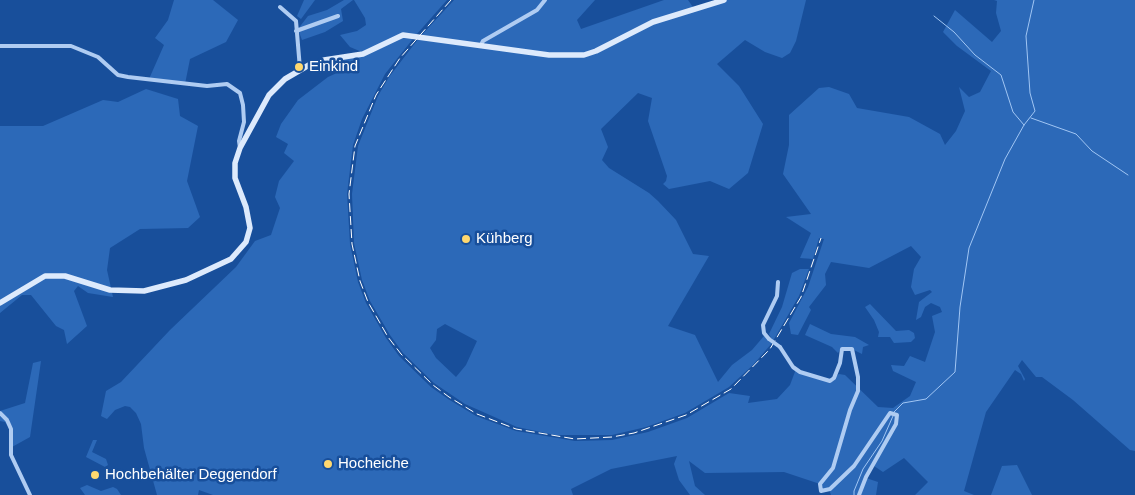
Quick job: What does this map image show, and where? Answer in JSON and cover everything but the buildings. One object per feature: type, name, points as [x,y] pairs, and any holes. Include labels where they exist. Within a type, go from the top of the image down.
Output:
[{"type":"street","points":[[481,46],[483,41],[507,29],[537,10],[545,0]]},
{"type":"street","points":[[0,303],[20,289],[46,276],[65,276],[110,290],[144,291],[186,280],[231,258],[246,242],[250,228],[246,207],[235,178],[235,163],[240,148],[269,95],[285,79],[300,69],[324,60],[363,54],[398,36],[418,36],[555,55],[584,54],[596,51],[652,22],[724,0]]},
{"type":"street","points":[[280,7],[296,22],[300,69]]},
{"type":"street","points":[[296,31],[338,16]]},
{"type":"street","points":[[0,46],[71,46],[98,57],[118,75],[207,86],[227,84],[240,93],[243,105],[244,122],[239,141],[240,148]]},
{"type":"street","points":[[778,282],[777,296],[763,325],[764,333],[769,339],[780,347],[793,367],[800,372],[830,381],[834,378],[840,363],[842,349],[852,349],[858,377],[858,391],[850,410],[833,468],[820,484],[821,491],[830,489],[854,466],[890,413],[896,415],[896,424],[866,477],[860,495]]},
{"type":"street","points":[[0,413],[7,420],[10,429],[11,455],[30,495]]},
{"type":"shaded area","points":[[174,0],[213,0],[238,20],[226,42],[190,59],[185,84],[149,79],[164,45],[155,38],[168,20]]},
{"type":"shaded area","points":[[304,0],[315,0],[301,19],[297,16]]},
{"type":"shaded area","points":[[344,0],[353,0],[341,9],[343,21],[325,32],[302,40],[298,29],[308,16],[327,10]]},
{"type":"shaded area","points":[[354,0],[447,0],[385,74],[362,119],[353,145],[347,194],[350,244],[358,282],[366,303],[386,338],[399,356],[431,387],[448,399],[476,416],[516,431],[575,441],[612,440],[648,432],[687,418],[729,393],[750,396],[748,403],[777,399],[790,385],[796,369],[824,381],[834,378],[839,374],[845,375],[878,407],[893,408],[910,396],[916,382],[893,371],[891,365],[904,366],[910,356],[925,362],[935,332],[932,316],[942,312],[940,307],[931,303],[925,307],[921,317],[916,320],[919,302],[932,292],[930,290],[915,295],[911,287],[914,269],[921,257],[911,246],[869,268],[831,262],[825,274],[826,285],[809,307],[811,310],[798,335],[791,334],[789,323],[808,287],[824,239],[819,238],[813,259],[800,258],[811,233],[786,217],[811,214],[783,174],[789,145],[789,115],[819,88],[829,87],[849,94],[857,108],[909,117],[940,134],[945,145],[956,131],[965,111],[959,87],[969,97],[980,92],[991,71],[957,46],[943,32],[955,10],[992,42],[1001,31],[996,13],[997,1],[994,0],[1135,0],[1135,451],[1130,450],[1073,400],[1042,377],[1036,377],[1022,360],[1018,366],[1025,379],[1024,381],[1021,374],[1015,370],[986,412],[964,491],[974,495],[915,495],[928,482],[904,458],[883,472],[874,466],[866,478],[878,482],[876,495],[831,495],[829,489],[824,492],[820,484],[784,472],[705,473],[689,461],[695,486],[705,495],[690,495],[679,480],[674,464],[677,456],[611,469],[571,489],[573,495],[213,495],[199,490],[198,495],[157,495],[144,448],[141,424],[136,413],[130,407],[125,406],[115,410],[107,419],[101,416],[106,391],[121,382],[170,330],[236,267],[255,241],[271,235],[280,208],[275,197],[279,181],[294,161],[284,153],[288,144],[276,137],[281,124],[298,100],[328,77],[348,68],[339,58],[362,52],[350,47],[340,35],[357,31],[366,25],[365,18]]},
{"type":"shaded area","points":[[454,0],[595,0],[577,20],[581,29],[664,0],[688,0],[695,10],[724,0],[806,0],[796,41],[790,53],[782,58],[765,52],[745,40],[717,64],[739,86],[763,124],[748,173],[729,189],[710,181],[669,189],[663,184],[667,176],[648,121],[652,98],[638,93],[601,129],[608,147],[602,160],[609,168],[649,193],[658,201],[676,220],[693,254],[709,256],[668,326],[695,335],[718,382],[732,365],[752,350],[764,336],[772,343],[753,365],[729,387],[685,413],[646,427],[612,435],[555,435],[517,427],[465,404],[434,383],[403,353],[370,301],[362,280],[354,243],[352,194],[358,146],[378,96],[389,77],[419,38]],"holes":[[[445,324],[477,341],[466,365],[456,377],[436,358],[430,348],[436,340],[437,329]]]},
{"type":"shaded area","points":[[146,89],[178,99],[180,116],[198,126],[187,181],[200,217],[188,228],[140,229],[110,248],[107,270],[113,297],[88,293],[78,286],[74,291],[87,326],[67,344],[64,330],[56,326],[31,295],[22,295],[0,313],[0,126],[43,126],[103,100],[118,102]]},
{"type":"shaded area","points":[[800,269],[809,269],[799,296],[773,341],[769,334],[782,307],[792,273]]},
{"type":"shaded area","points":[[870,304],[896,331],[909,330],[914,333],[915,338],[911,342],[894,343],[890,337],[878,337],[879,332],[874,320],[865,307]]},
{"type":"shaded area","points":[[810,324],[831,334],[855,337],[869,345],[863,347],[862,354],[848,347],[841,348],[838,353],[832,347],[805,335]]},
{"type":"shaded area","points":[[41,361],[30,437],[12,447],[9,428],[5,422],[0,421],[0,411],[25,403],[33,363]]},
{"type":"shaded area","points":[[93,440],[97,440],[92,452],[106,459],[108,465],[105,467],[86,457]]},
{"type":"shaded area","points":[[1017,465],[1032,495],[991,495],[1002,466]]},
{"type":"shaded area","points":[[87,485],[101,491],[113,487],[121,495],[85,495],[80,488]]},
{"type":"waterway","points":[[894,412],[903,403],[926,399],[955,372],[960,307],[969,248],[1005,159],[1024,125],[1035,111],[1030,93],[1026,36],[1034,0]]},
{"type":"waterway","points":[[934,16],[954,32],[975,55],[1001,75],[1013,112],[1024,125]]},
{"type":"waterway","points":[[1031,118],[1076,134],[1092,151],[1128,175]]},
{"type":"waterway","points":[[854,495],[863,469],[882,441],[893,416]]},
{"type":"railway","points":[[451,0],[400,58],[376,95],[355,146],[349,194],[352,244],[360,281],[368,302],[388,337],[401,354],[433,385],[449,397],[477,414],[516,429],[575,439],[612,437],[634,433],[686,415],[731,389],[770,349],[801,297],[821,238]]},
{"type":"place","name":"Einkind","points":[[299,67]]},
{"type":"place","name":"Kühberg","points":[[466,239]]},
{"type":"place","name":"Hocheiche","points":[[328,464]]},
{"type":"place","name":"Hochbehälter Deggendorf","points":[[95,475]]}]
